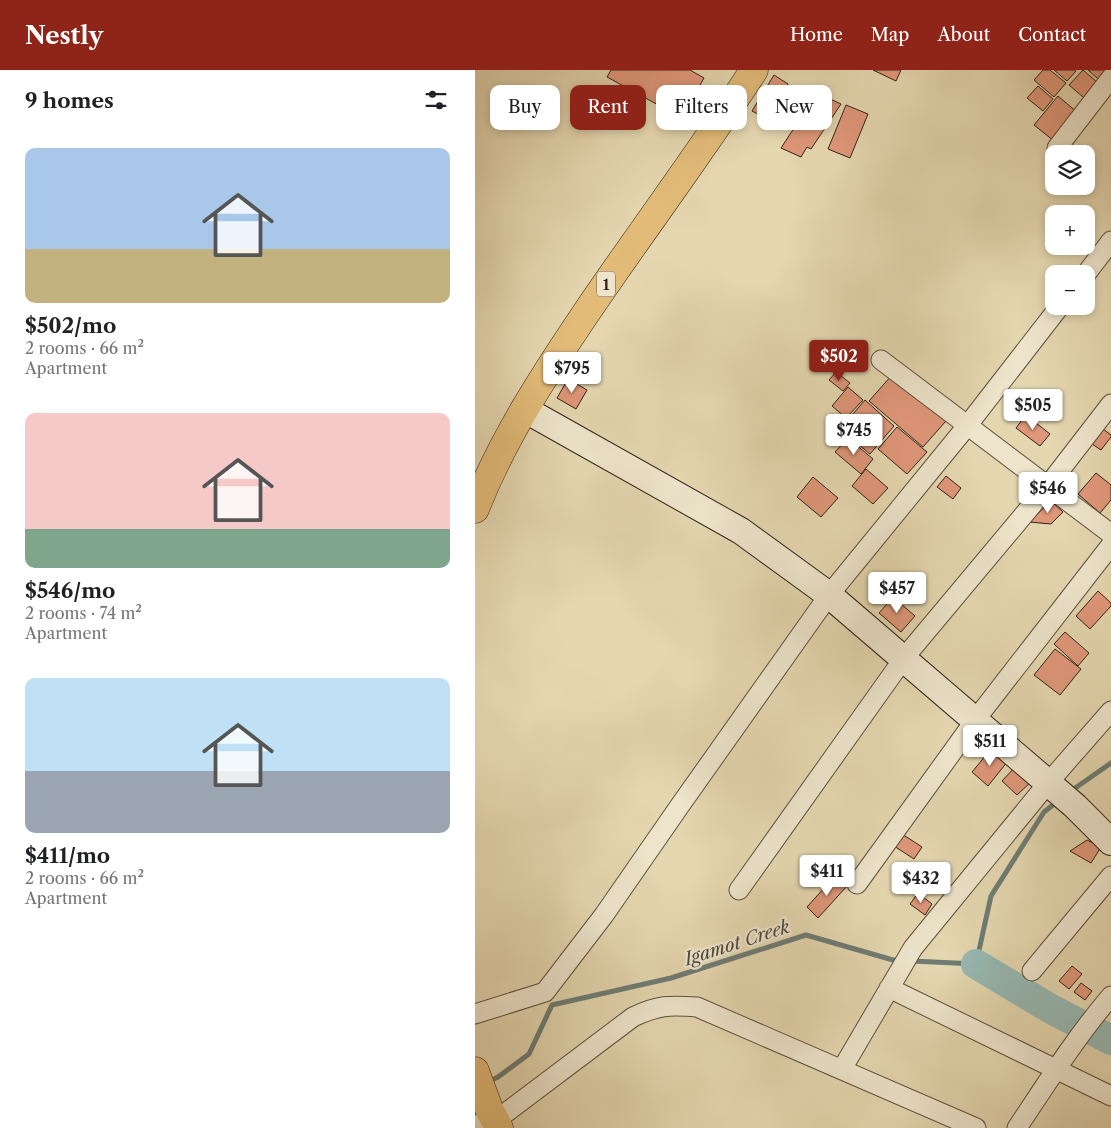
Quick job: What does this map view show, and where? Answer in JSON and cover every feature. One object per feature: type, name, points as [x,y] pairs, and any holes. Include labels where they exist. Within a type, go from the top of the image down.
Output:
[{"type":"highway","name":"1","points":[[475,509],[513,428],[579,323],[754,70]]},
{"type":"highway","points":[[475,1071],[490,1121]]},
{"type":"street","points":[[1059,145],[1111,78]]},
{"type":"street","points":[[1092,265],[1111,241]]},
{"type":"street","points":[[475,1014],[545,992],[604,915],[829,595],[967,426],[1053,315]]},
{"type":"street","points":[[881,360],[1111,534]]},
{"type":"street","points":[[739,890],[904,658],[1047,487],[1111,404]]},
{"type":"street","points":[[525,409],[741,531],[829,595],[976,719],[1061,794],[1111,842]]},
{"type":"street","points":[[857,884],[976,719],[1111,545]]},
{"type":"street","points":[[842,1069],[913,948],[1061,794],[1111,711]]},
{"type":"street","points":[[1032,971],[1111,876]]},
{"type":"street","points":[[893,981],[1056,1069],[1111,1096]]},
{"type":"street","points":[[1017,1128],[1088,1024],[1111,996]]},
{"type":"street","points":[[490,1121],[633,1017],[653,1008],[677,1005],[697,1007],[976,1128]]},
{"type":"building","points":[[611,70],[690,70],[704,78],[700,85],[656,85],[656,104],[646,98],[646,85],[622,85],[607,77]]},
{"type":"building","points":[[873,70],[901,70],[896,81]]},
{"type":"building","points":[[1043,70],[1050,70],[1066,83],[1054,97],[1034,80]]},
{"type":"building","points":[[1054,70],[1074,70],[1076,71],[1067,81]]},
{"type":"building","points":[[1083,70],[1104,88],[1090,103],[1069,85]]},
{"type":"building","points":[[1088,70],[1111,70],[1105,85]]},
{"type":"building","points":[[774,75],[788,84],[787,85],[768,85]]},
{"type":"building","points":[[1038,86],[1053,99],[1043,111],[1027,98]]},
{"type":"building","points":[[1058,96],[1078,113],[1054,141],[1034,125]]},
{"type":"building","points":[[832,100],[841,104],[832,118]]},
{"type":"building","points":[[757,103],[757,114],[752,111]]},
{"type":"building","points":[[846,105],[868,114],[850,158],[828,149]]},
{"type":"building","points":[[793,130],[824,130],[811,149],[807,147],[801,157],[781,148]]},
{"type":"building","points":[[836,372],[850,383],[843,391],[829,380]]},
{"type":"building","points":[[892,375],[946,421],[923,447],[869,401]]},
{"type":"building","points":[[568,379],[587,390],[576,409],[557,398]]},
{"type":"building","points":[[848,387],[863,400],[846,418],[832,406]]},
{"type":"building","points":[[865,400],[894,426],[870,454],[840,429]]},
{"type":"building","points":[[1026,415],[1050,434],[1040,446],[1016,428]]},
{"type":"building","points":[[897,427],[927,452],[907,474],[878,449]]},
{"type":"building","points":[[1103,429],[1111,437],[1101,450],[1092,444]]},
{"type":"building","points":[[848,438],[873,459],[861,474],[835,452]]},
{"type":"building","points":[[866,469],[888,488],[873,504],[852,486]]},
{"type":"building","points":[[1096,473],[1111,485],[1111,500],[1100,513],[1078,494]]},
{"type":"building","points":[[946,476],[961,488],[953,499],[937,487]]},
{"type":"building","points":[[813,477],[838,498],[821,517],[797,497]]},
{"type":"building","points":[[1051,501],[1063,512],[1051,524],[1029,522]]},
{"type":"building","points":[[1098,591],[1111,603],[1111,606],[1090,629],[1076,616]]},
{"type":"building","points":[[893,597],[915,616],[901,632],[879,613]]},
{"type":"building","points":[[1065,632],[1089,653],[1078,666],[1054,644]]},
{"type":"building","points":[[1055,649],[1081,669],[1060,695],[1034,675]]},
{"type":"building","points":[[992,748],[1008,761],[988,786],[972,772]]},
{"type":"building","points":[[1016,766],[1032,781],[1017,795],[1002,781]]},
{"type":"building","points":[[902,834],[922,847],[914,859],[894,846]]},
{"type":"building","points":[[1087,840],[1101,847],[1091,863],[1070,851]]},
{"type":"building","points":[[914,869],[925,877],[914,886],[904,882]]},
{"type":"building","points":[[835,876],[847,886],[818,918],[807,907]]},
{"type":"building","points":[[918,893],[932,904],[925,915],[910,904]]},
{"type":"building","points":[[1072,966],[1082,974],[1069,989],[1059,981]]},
{"type":"building","points":[[1081,983],[1092,991],[1085,1000],[1074,992]]},
{"type":"waterway","name":"Igamot Creek","points":[[1071,791],[1111,763]]},
{"type":"waterway","name":"Igamot Creek","points":[[912,961],[976,964],[991,896],[1044,812],[1058,801]]},
{"type":"waterway","name":"Igamot Creek","points":[[488,1082],[498,1077],[529,1054],[552,1005],[671,978],[806,935],[893,960],[901,960]]},
{"type":"waterway","points":[[976,964],[1051,1009],[1111,1040]]}]
